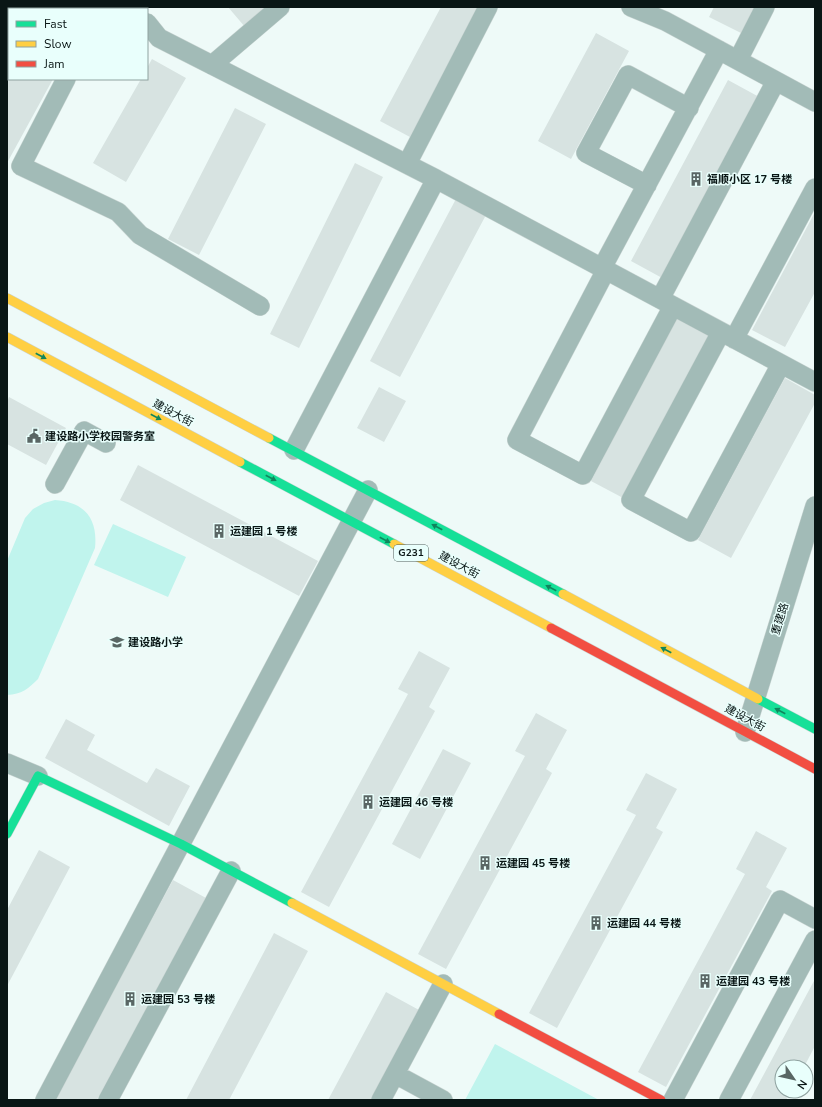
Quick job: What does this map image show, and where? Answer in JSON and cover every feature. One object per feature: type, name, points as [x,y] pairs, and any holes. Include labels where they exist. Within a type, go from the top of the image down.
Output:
[{"type":"main road","name":"建设大街","points":[[7,298],[815,729]]},
{"type":"main road","name":"建设大街","points":[[7,337],[815,769]]},
{"type":"main road","points":[[7,834],[38,776],[181,844],[661,1100]]},
{"type":"street","points":[[212,65],[280,7]]},
{"type":"street","points":[[407,164],[488,7]]},
{"type":"street","points":[[631,7],[665,21],[776,81],[814,98]]},
{"type":"street","points":[[738,60],[765,7]]},
{"type":"street","points":[[148,25],[159,38],[436,179],[815,382]]},
{"type":"street","points":[[719,50],[647,185],[517,440],[583,475],[666,302],[776,81]]},
{"type":"street","points":[[647,185],[586,153],[628,75],[689,108]]},
{"type":"street","points":[[65,80],[21,166],[118,212],[140,235],[260,306]]},
{"type":"street","points":[[294,450],[436,179]]},
{"type":"street","points":[[781,364],[691,532],[631,500],[815,188]]},
{"type":"street","points":[[55,484],[84,431],[106,443]]},
{"type":"street","points":[[45,1100],[368,490]]},
{"type":"street","name":"重建路","points":[[745,732],[815,506]]},
{"type":"street","points":[[7,763],[38,776]]},
{"type":"street","points":[[108,1100],[231,871]]},
{"type":"street","points":[[672,1100],[780,900],[815,919]]},
{"type":"street","points":[[728,1100],[815,940]]},
{"type":"street","points":[[381,1100],[443,984]]},
{"type":"street","points":[[395,1074],[443,1100]]},
{"type":"shaded area","points":[[55,500],[74,504],[82,508],[87,514],[92,521],[94,529],[95,548],[38,679],[24,690],[7,695],[7,561],[25,518],[33,509],[44,503]]},
{"type":"shaded area","points":[[113,524],[186,557],[168,597],[94,565]]},
{"type":"shaded area","points":[[495,1044],[599,1100],[465,1100]]},
{"type":"building","points":[[49,7],[93,7],[92,8]]},
{"type":"building","points":[[228,7],[269,7],[245,27]]},
{"type":"building","points":[[441,7],[479,7],[410,137],[380,121]]},
{"type":"building","points":[[714,7],[757,7],[743,34],[709,17]]},
{"type":"building","points":[[596,33],[629,51],[571,159],[538,141]]},
{"type":"building","points":[[152,59],[186,78],[126,182],[93,163],[140,80],[148,80],[148,66]]},
{"type":"building","points":[[8,80],[52,80],[7,163],[7,83]]},
{"type":"building","name":"福顺小区 17 号楼","points":[[728,80],[761,98],[664,279],[631,261]]},
{"type":"building","points":[[235,108],[266,124],[199,255],[168,239]]},
{"type":"building","points":[[355,163],[383,177],[299,348],[270,334]]},
{"type":"building","points":[[457,197],[487,213],[400,377],[370,361]]},
{"type":"building","points":[[815,212],[815,292],[785,347],[752,330]]},
{"type":"building","points":[[676,318],[710,336],[625,499],[591,481]]},
{"type":"building","points":[[785,378],[815,395],[815,403],[731,558],[698,540]]},
{"type":"building","points":[[379,387],[406,401],[384,442],[357,428]]},
{"type":"building","name":"建设路小学校园警务室","points":[[9,397],[66,428],[46,465],[7,444],[7,402]]},
{"type":"building","name":"运建园 1 号楼","points":[[138,465],[318,561],[299,596],[120,500]]},
{"type":"building","name":"运建园 46 号楼","points":[[419,651],[450,668],[429,707],[435,711],[329,907],[301,892],[408,694],[398,689]]},
{"type":"building","name":"运建园 45 号楼","points":[[536,713],[567,730],[546,769],[552,773],[446,969],[418,954],[525,756],[515,751]]},
{"type":"building","points":[[66,719],[95,735],[87,750],[147,783],[156,768],[190,786],[169,826],[45,758]]},
{"type":"building","points":[[443,749],[471,763],[420,859],[392,844]]},
{"type":"building","name":"运建园 44 号楼","points":[[646,773],[677,789],[656,828],[663,832],[557,1028],[529,1013],[636,815],[626,810]]},
{"type":"building","name":"运建园 43 号楼","points":[[756,831],[787,848],[766,887],[772,891],[666,1087],[638,1072],[745,874],[736,869]]},
{"type":"building","points":[[39,850],[70,867],[7,986],[7,910]]},
{"type":"building","name":"运建园 53 号楼","points":[[173,880],[206,898],[97,1100],[54,1100]]},
{"type":"building","points":[[274,933],[308,951],[229,1100],[186,1100]]},
{"type":"building","points":[[815,979],[815,1046],[808,1059],[774,1059],[774,1099],[786,1100],[750,1100]]},
{"type":"building","points":[[386,992],[419,1010],[371,1100],[328,1100]]},
{"type":"traffic: fast","points":[[269,438],[563,594]]},
{"type":"traffic: fast","points":[[240,462],[394,544]]},
{"type":"traffic: fast","points":[[758,699],[815,729]]},
{"type":"traffic: fast","points":[[7,834],[38,776],[181,844],[292,903]]},
{"type":"traffic: slow","points":[[7,298],[269,438]]},
{"type":"traffic: slow","points":[[7,337],[240,462]]},
{"type":"traffic: slow","points":[[394,544],[551,628]]},
{"type":"traffic: slow","points":[[563,594],[758,699]]},
{"type":"traffic: slow","points":[[292,903],[499,1014]]},
{"type":"traffic: jam","points":[[551,628],[815,769]]},
{"type":"traffic: jam","points":[[499,1014],[661,1100]]},
{"type":"place","name":"福顺小区 17 号楼","points":[[696,179]]},
{"type":"place","name":"建设路小学校园警务室","points":[[34,436]]},
{"type":"place","name":"运建园 1 号楼","points":[[219,531]]},
{"type":"place","name":"建设路小学","points":[[117,642]]},
{"type":"place","name":"运建园 46 号楼","points":[[368,802]]},
{"type":"place","name":"运建园 45 号楼","points":[[485,863]]},
{"type":"place","name":"运建园 44 号楼","points":[[596,923]]},
{"type":"place","name":"运建园 43 号楼","points":[[705,981]]},
{"type":"place","name":"运建园 53 号楼","points":[[130,999]]}]
